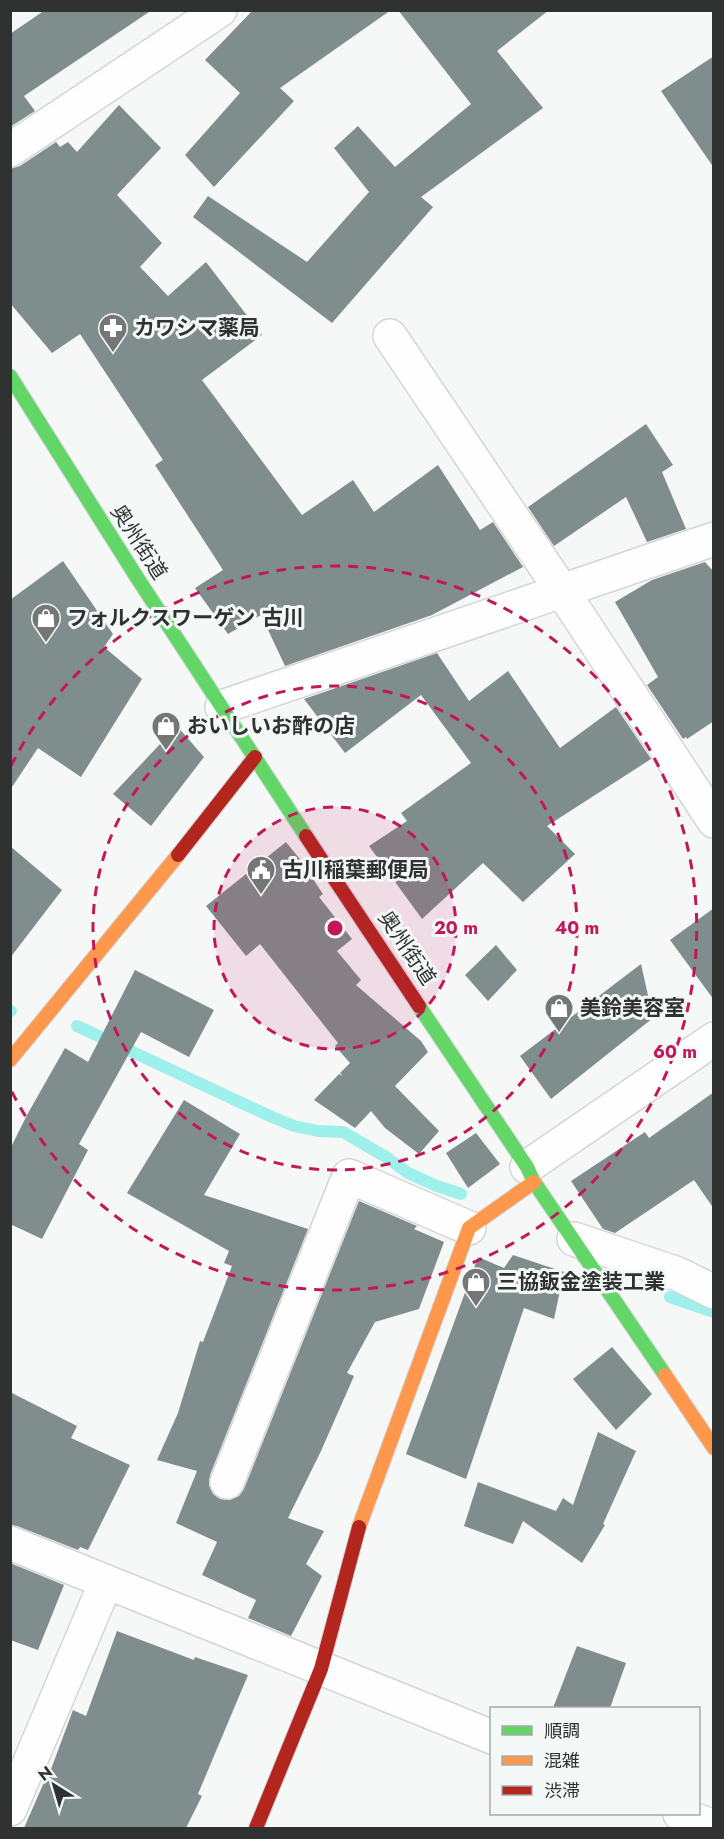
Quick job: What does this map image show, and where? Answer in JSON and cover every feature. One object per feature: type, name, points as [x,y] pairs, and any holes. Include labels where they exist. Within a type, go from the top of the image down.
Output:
[{"type":"street","points":[[10,150],[209,14]]},
{"type":"street","points":[[390,336],[714,820]]},
{"type":"street","name":"奥州街道","points":[[10,376],[85,497],[222,707],[714,1448]]},
{"type":"street","points":[[222,707],[714,540]]},
{"type":"street","points":[[10,1060],[130,915],[255,757]]},
{"type":"street","points":[[256,1828],[321,1669],[361,1521],[469,1228],[530,1174],[714,1038]]},
{"type":"street","points":[[226,1482],[349,1176],[469,1228]]},
{"type":"street","points":[[574,1239],[678,1274],[714,1292]]},
{"type":"street","points":[[10,1543],[490,1736]]},
{"type":"street","points":[[10,1809],[106,1582]]},
{"type":"street","points":[[683,1815],[714,1827]]},
{"type":"building","points":[[45,10],[152,10],[24,96],[35,111],[10,127],[10,34]]},
{"type":"building","points":[[253,10],[391,10],[280,88],[294,101],[214,187],[185,155],[240,93],[205,60]]},
{"type":"building","points":[[398,10],[549,10],[497,51],[543,108],[421,197],[433,207],[332,323],[193,217],[208,196],[307,262],[369,192],[334,148],[358,126],[395,167],[471,104]]},
{"type":"building","points":[[714,56],[714,168],[661,91]]},
{"type":"building","points":[[119,105],[161,148],[117,195],[162,243],[140,267],[168,296],[206,262],[262,335],[202,380],[302,515],[353,480],[374,512],[438,465],[480,530],[493,522],[523,567],[432,615],[285,666],[261,615],[228,634],[195,588],[223,570],[155,465],[163,460],[80,334],[52,353],[10,303],[10,169],[20,166],[56,142],[60,147],[68,142],[77,152]]},
{"type":"building","points":[[646,424],[673,465],[662,472],[686,529],[647,542],[626,497],[554,546],[528,507]]},
{"type":"building","points":[[63,561],[113,634],[104,647],[142,679],[81,777],[38,748],[10,790],[10,600]]},
{"type":"building","points":[[705,562],[714,572],[714,721],[687,739],[686,737],[683,739],[647,685],[658,677],[615,602],[652,580]]},
{"type":"building","points":[[437,653],[469,701],[508,671],[560,748],[616,707],[651,759],[547,826],[575,854],[523,902],[483,863],[422,919],[369,846],[407,821],[401,813],[471,763],[421,695],[345,753],[304,699]]},
{"type":"building","points":[[177,726],[204,757],[151,826],[113,794]]},
{"type":"building","points":[[286,842],[323,894],[319,897],[352,939],[337,951],[361,980],[356,985],[421,1041],[428,1052],[395,1086],[439,1131],[419,1154],[385,1128],[371,1111],[355,1128],[314,1100],[339,1074],[343,1076],[340,1073],[350,1063],[335,1046],[338,1043],[260,944],[246,956],[206,906]]},
{"type":"building","points":[[10,846],[62,890],[10,958]]},
{"type":"building","points":[[714,908],[714,1000],[670,940]]},
{"type":"building","points":[[496,945],[517,970],[488,1001],[465,975]]},
{"type":"building","points":[[641,964],[653,1018],[551,1099],[520,1056]]},
{"type":"building","points":[[135,970],[214,1010],[189,1057],[141,1032],[79,1144],[88,1150],[42,1239],[10,1224],[10,1149],[65,1048],[88,1062]]},
{"type":"building","points":[[714,1092],[714,1209],[694,1180],[615,1233],[603,1229],[571,1181],[645,1132],[649,1138]]},
{"type":"building","points":[[184,1100],[240,1134],[204,1195],[308,1229],[210,1475],[209,1485],[213,1494],[220,1499],[230,1500],[239,1496],[244,1489],[359,1201],[417,1226],[414,1229],[444,1242],[419,1309],[375,1322],[347,1373],[354,1376],[288,1518],[324,1531],[306,1564],[322,1576],[291,1636],[248,1618],[256,1600],[202,1575],[217,1542],[176,1523],[197,1471],[157,1460],[178,1413],[200,1341],[203,1342],[232,1266],[224,1263],[229,1251],[127,1193]]},
{"type":"building","points":[[476,1133],[500,1164],[468,1188],[446,1153]]},
{"type":"building","points":[[513,1255],[564,1272],[554,1319],[524,1308],[466,1479],[406,1454],[478,1257],[504,1268]]},
{"type":"building","points":[[612,1347],[652,1394],[616,1430],[573,1379]]},
{"type":"building","points":[[10,1392],[77,1426],[71,1438],[130,1465],[88,1550],[80,1547],[78,1550],[10,1525]]},
{"type":"building","points":[[598,1432],[636,1451],[603,1524],[605,1525],[582,1563],[523,1521],[513,1544],[464,1526],[478,1482],[556,1511],[563,1498],[573,1505]]},
{"type":"building","points":[[10,1563],[64,1585],[38,1650],[10,1640]]},
{"type":"building","points":[[117,1631],[194,1660],[195,1657],[248,1675],[198,1794],[202,1796],[186,1828],[24,1828],[45,1780],[47,1780],[73,1710],[86,1716]]},
{"type":"building","points":[[577,1646],[626,1663],[610,1707],[553,1707]]},
{"type":"waterway","points":[[77,1026],[294,1126],[318,1131],[343,1132],[408,1173],[461,1194]]},
{"type":"waterway","points":[[670,1297],[714,1312]]},
{"type":"traffic: fast","points":[[10,376],[136,576],[306,836]]},
{"type":"traffic: fast","points":[[419,1006],[527,1167],[534,1182],[665,1375]]},
{"type":"traffic: slow","points":[[10,1060],[178,855]]},
{"type":"traffic: slow","points":[[359,1527],[469,1228],[534,1182]]},
{"type":"traffic: slow","points":[[665,1375],[714,1448]]},
{"type":"traffic: jam","points":[[178,855],[255,757]]},
{"type":"traffic: jam","points":[[306,836],[419,1006]]},
{"type":"traffic: jam","points":[[256,1828],[321,1669],[359,1527]]},
{"type":"place","name":"カワシマ薬局","points":[[113,354]]},
{"type":"place","name":"フォルクスワーゲン 古川","points":[[46,644]]},
{"type":"place","name":"おいしいお酢の店","points":[[166,752]]},
{"type":"place","name":"古川稲葉郵便局","points":[[261,896]]},
{"type":"place","name":"美鈴美容室","points":[[559,1034]]},
{"type":"place","name":"三協鈑金塗装工業","points":[[476,1308]]}]
